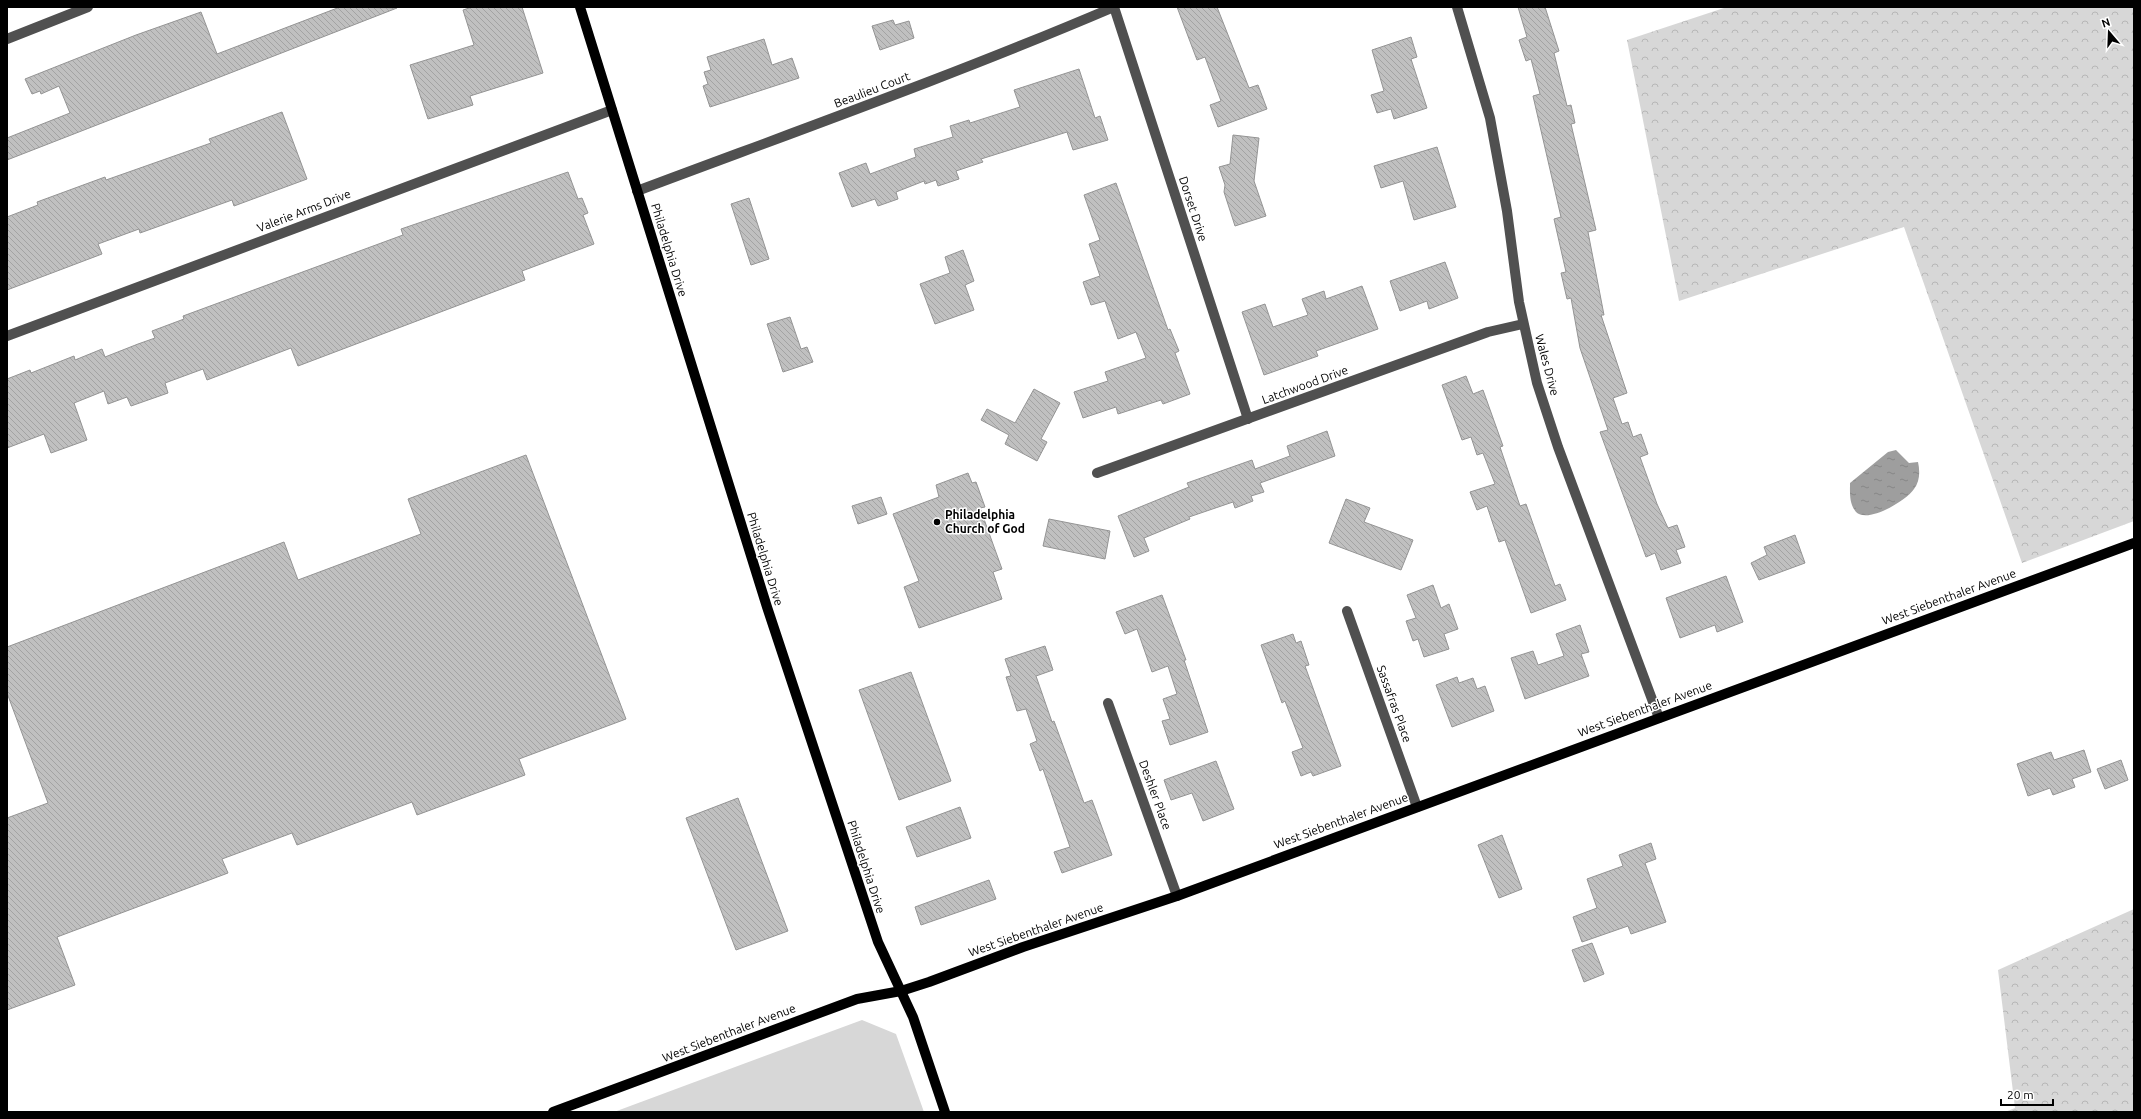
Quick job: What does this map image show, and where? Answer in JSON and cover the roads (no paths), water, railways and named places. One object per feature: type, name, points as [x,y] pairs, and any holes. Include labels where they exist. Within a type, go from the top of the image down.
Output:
[{"type":"main road","name":"Philadelphia Drive","points":[[580,7],[767,607],[878,942],[913,1017],[945,1112]]},
{"type":"main road","name":"West Siebenthaler Avenue","points":[[553,1112],[857,999],[901,991],[1177,896],[2134,543]]},
{"type":"street","points":[[7,39],[88,7]]},
{"type":"street","name":"Beaulieu Court","points":[[637,191],[848,114],[1042,38],[1114,7]]},
{"type":"street","name":"Dorset Drive","points":[[1114,7],[1248,419]]},
{"type":"street","name":"Wales Drive","points":[[1457,7],[1490,118],[1507,211],[1523,324],[1537,383],[1558,447],[1659,718]]},
{"type":"street","name":"Valerie Arms Drive","points":[[7,336],[612,110]]},
{"type":"street","name":"Latchwood Drive","points":[[1097,474],[1488,332],[1523,324]]},
{"type":"street","name":"Sassafras Place","points":[[1347,611],[1417,807]]},
{"type":"street","name":"Deshler Place","points":[[1108,703],[1177,896]]},
{"type":"water","points":[[1896,450],[1909,463],[1918,462],[1919,476],[1914,489],[1904,499],[1878,513],[1862,515],[1856,512],[1851,502],[1850,483],[1888,452]]},
{"type":"place","name":"Philadelphia Church of God","points":[[937,522]]}]
